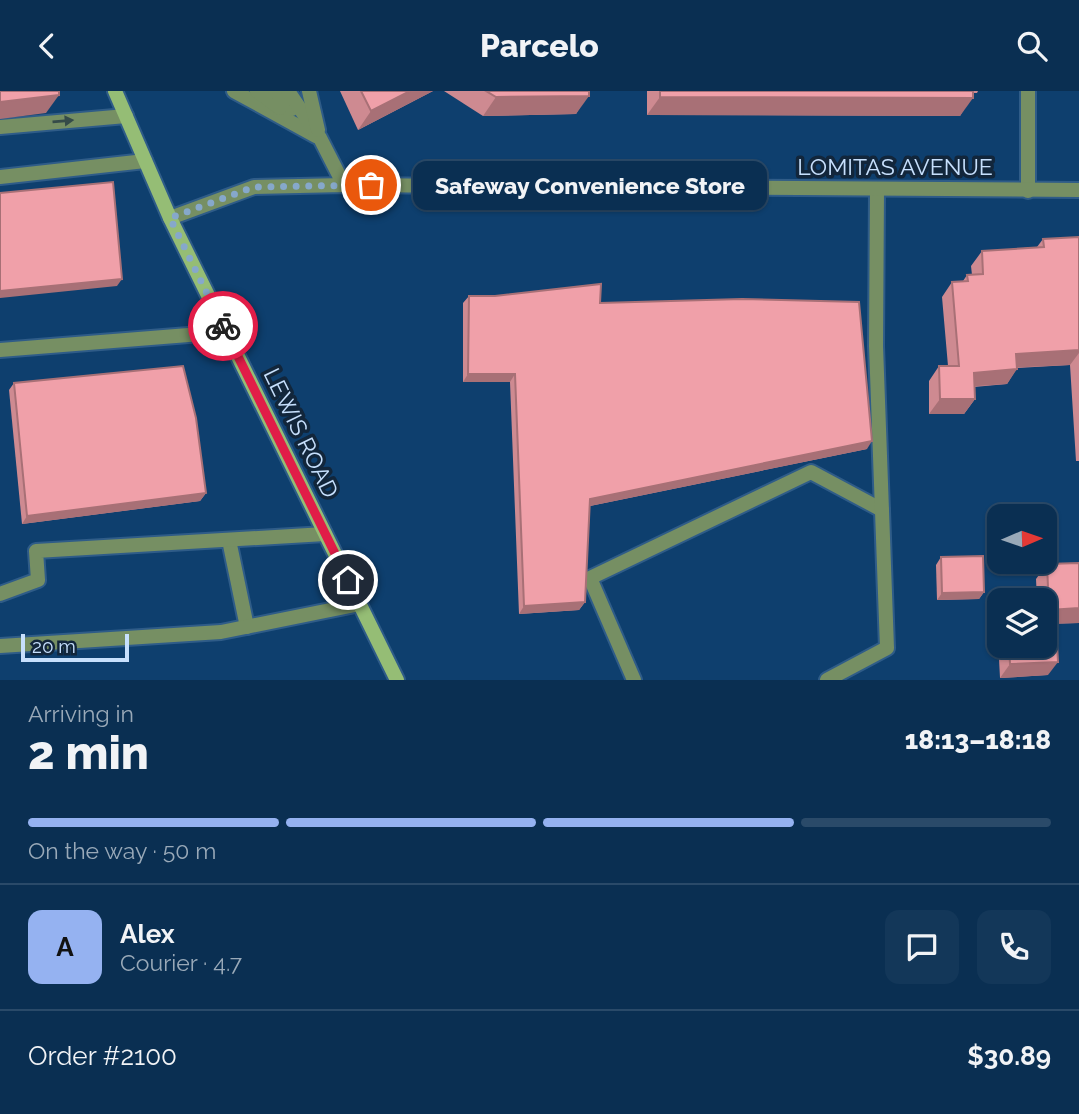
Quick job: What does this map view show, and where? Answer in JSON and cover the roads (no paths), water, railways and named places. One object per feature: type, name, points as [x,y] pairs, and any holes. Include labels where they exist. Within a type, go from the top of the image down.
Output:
[{"type":"main road","name":"LEWIS ROAD","points":[[115,91],[170,218],[397,680]]},
{"type":"street","points":[[234,91],[320,138]]},
{"type":"street","points":[[257,91],[320,138]]},
{"type":"street","points":[[275,91],[320,138]]},
{"type":"street","points":[[288,91],[320,138],[344,185]]},
{"type":"street","points":[[309,91],[320,138]]},
{"type":"street","points":[[1028,91],[1028,191]]},
{"type":"street","points":[[0,127],[126,116]]},
{"type":"street","points":[[0,177],[145,162]]},
{"type":"street","name":"LOMITAS AVENUE","points":[[170,218],[254,187],[344,185],[1079,190]]},
{"type":"street","points":[[827,680],[887,648],[876,346],[877,190]]},
{"type":"street","points":[[0,350],[226,332]]},
{"type":"street","points":[[634,680],[590,578],[811,473],[882,510]]},
{"type":"street","points":[[0,594],[38,580],[36,551],[325,534]]},
{"type":"street","points":[[229,540],[247,627]]},
{"type":"street","points":[[0,646],[221,632],[360,604]]},
{"type":"place","name":"Safeway Convenience Store","points":[[371,185]]}]
